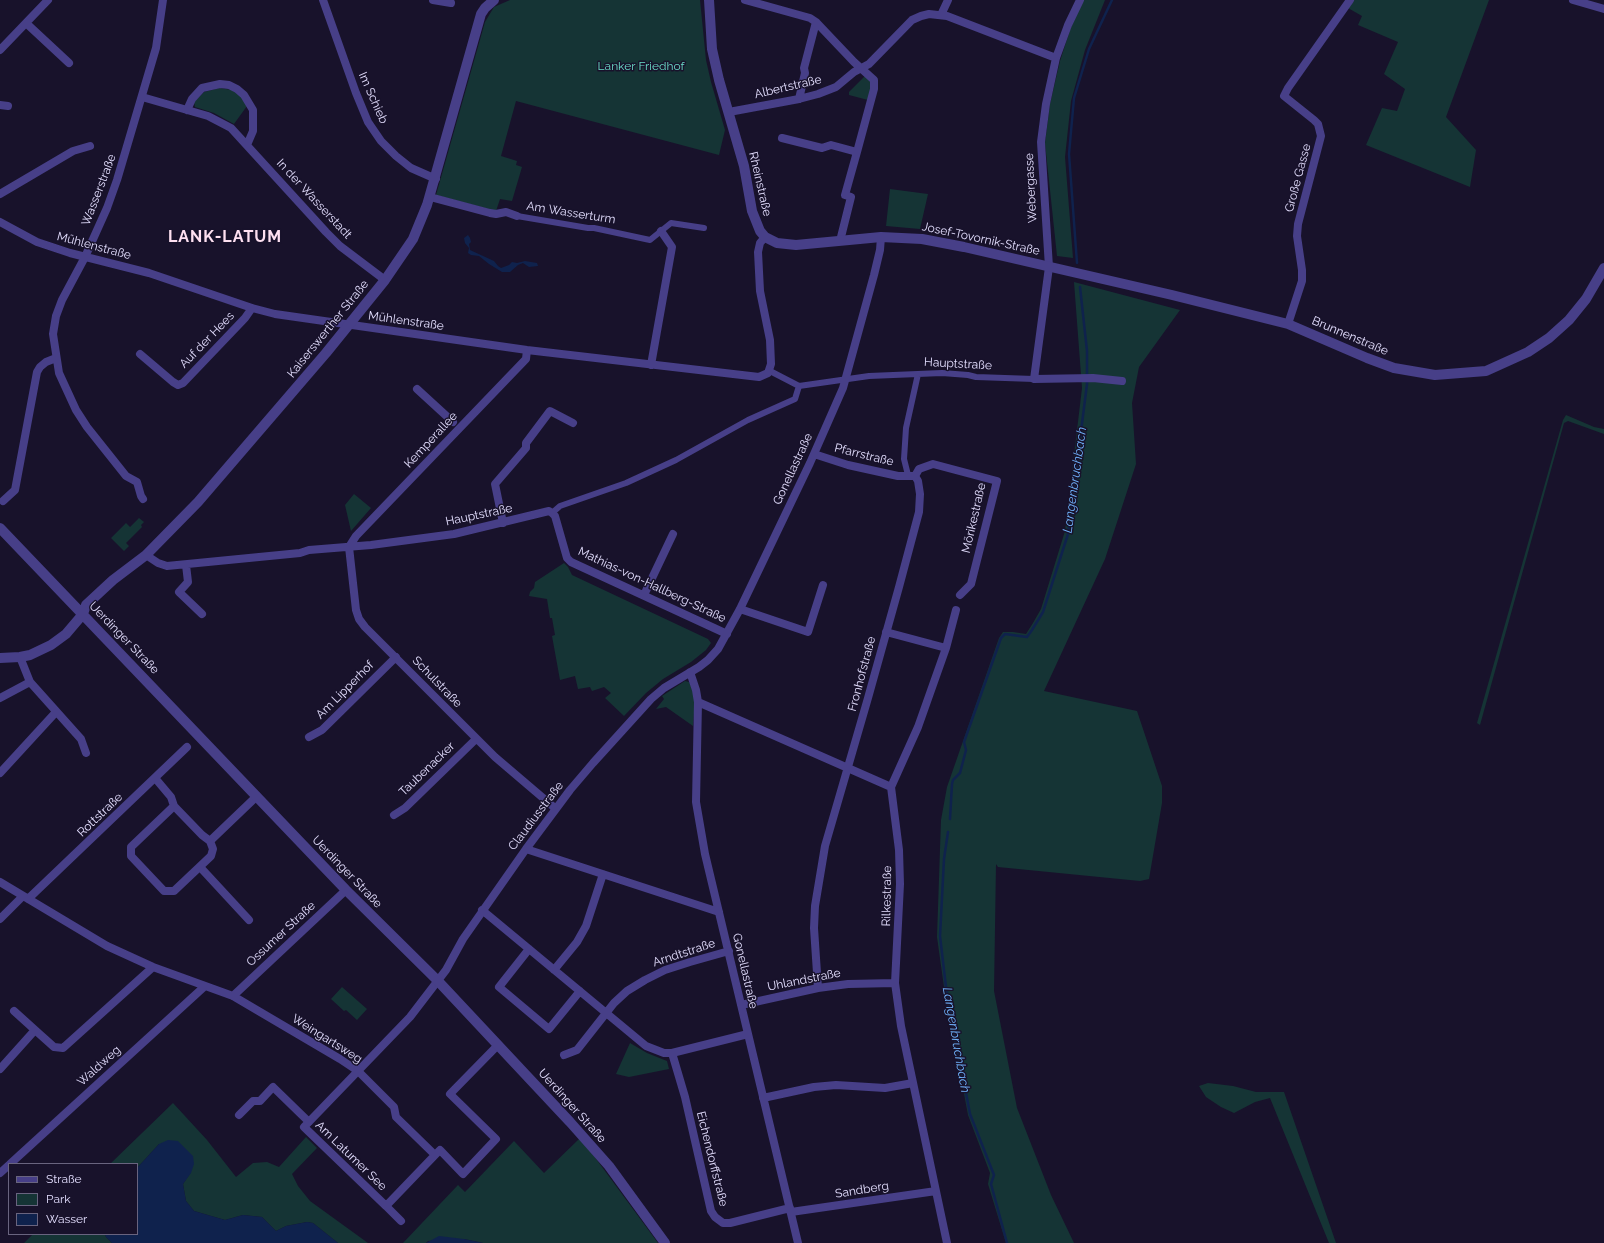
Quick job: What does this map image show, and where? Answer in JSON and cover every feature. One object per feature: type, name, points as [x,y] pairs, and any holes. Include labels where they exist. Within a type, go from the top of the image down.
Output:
[{"type":"street","points":[[0,50],[48,0]]},
{"type":"street","name":"Wasserstraße","points":[[143,499],[137,482],[126,476],[87,427],[76,410],[59,373],[53,334],[56,316],[62,300],[85,257],[115,187],[156,48],[163,0]]},
{"type":"street","name":"Im Schieb","points":[[323,0],[368,122],[382,141],[396,156],[411,168],[436,179]]},
{"type":"street","points":[[433,0],[451,3]]},
{"type":"street","name":"Kaiserswerther Straße","points":[[0,658],[20,657],[40,651],[59,640],[74,626],[83,614],[86,605],[113,580],[146,555],[198,502],[349,325],[385,280],[413,239],[430,196],[481,14],[494,0]]},
{"type":"street","name":"Rheinstraße","points":[[709,0],[712,48],[719,80],[744,166],[755,222],[765,237]]},
{"type":"street","points":[[745,0],[773,4],[816,22],[874,80],[875,86],[845,195],[851,197],[840,241]]},
{"type":"street","points":[[941,15],[948,0]]},
{"type":"street","name":"Webergasse","points":[[1034,379],[1049,267],[1041,142],[1046,104],[1056,58],[1068,25],[1080,0]]},
{"type":"street","name":"Große Gasse","points":[[1288,324],[1302,281],[1302,270],[1297,236],[1298,224],[1321,136],[1318,124],[1284,96],[1350,0]]},
{"type":"street","points":[[1573,0],[1604,9]]},
{"type":"street","name":"Albertstraße","points":[[729,112],[799,100],[836,87],[854,72],[869,64],[912,20],[929,14],[941,15],[1056,58]]},
{"type":"street","points":[[799,100],[805,73],[804,68],[816,22]]},
{"type":"street","points":[[26,24],[69,63]]},
{"type":"street","points":[[187,110],[192,99],[202,88],[220,84],[229,85],[236,89],[244,95],[253,110],[252,131],[247,145]]},
{"type":"street","name":"In der Wasserstadt","points":[[142,97],[208,116],[231,128],[340,246],[385,280]]},
{"type":"street","points":[[782,138],[822,148],[831,146],[857,152]]},
{"type":"street","points":[[0,194],[73,152],[90,146]]},
{"type":"street","name":"Am Wasserturm","points":[[430,196],[490,213],[496,214],[506,212],[517,216],[594,228],[650,240],[671,223],[704,228]]},
{"type":"street","name":"Mühlenstraße","points":[[0,222],[37,242],[70,254],[155,275],[252,308],[275,314],[527,350],[651,365],[759,377],[765,376],[770,371]]},
{"type":"street","points":[[651,365],[672,247],[661,231]]},
{"type":"street","points":[[765,237],[760,243],[758,252],[760,291],[772,354],[770,371],[797,385]]},
{"type":"street","name":"Josef-Tovornik-Straße","points":[[765,237],[777,243],[796,245],[881,237],[922,239],[964,247],[1049,267]]},
{"type":"street","name":"Gonellastraße","points":[[674,681],[708,660],[718,649],[740,609],[814,454],[846,378],[880,250],[881,237]]},
{"type":"street","name":"Brunnenstraße","points":[[1049,267],[1172,295],[1288,324],[1366,358],[1394,368],[1435,375],[1486,372],[1528,352],[1549,338],[1564,324],[1586,299],[1604,268]]},
{"type":"street","name":"Auf der Hees","points":[[140,354],[173,382],[178,385],[183,383],[245,318],[252,308]]},
{"type":"street","name":"Kemperallee","points":[[349,547],[356,536],[526,359],[527,350]]},
{"type":"street","points":[[3,501],[15,490],[37,372],[46,362],[56,358]]},
{"type":"street","name":"Hauptstraße","points":[[146,555],[162,565],[186,565],[371,545],[454,534],[503,523],[546,511],[552,513],[560,506],[626,483],[668,463],[748,420],[795,399],[797,385],[846,378],[942,373],[968,375],[976,378],[1093,378],[1122,381]]},
{"type":"street","name":"Fronhofstraße","points":[[818,988],[814,928],[815,906],[825,846],[919,512],[920,494],[918,481],[911,475],[904,459],[906,428],[918,374]]},
{"type":"street","points":[[417,389],[453,422]]},
{"type":"street","points":[[503,523],[495,484],[526,448],[526,443],[550,411],[573,423]]},
{"type":"street","name":"Pfarrstraße","points":[[814,454],[898,476],[911,475]]},
{"type":"street","name":"Mörikestraße","points":[[911,475],[919,469],[933,464],[997,481],[971,584],[960,595]]},
{"type":"street","name":"Mathias-von-Hallberg-Straße","points":[[552,513],[567,558],[572,562],[727,634]]},
{"type":"street","name":"Uerdinger Straße","points":[[0,528],[346,890],[438,981],[497,1046],[570,1122],[608,1166],[665,1243]]},
{"type":"street","points":[[644,595],[673,534]]},
{"type":"street","name":"Schulstraße","points":[[349,547],[356,610],[359,619],[365,627],[476,739],[516,777],[556,808]]},
{"type":"street","points":[[186,565],[188,582],[179,592],[202,614]]},
{"type":"street","points":[[740,609],[808,632],[823,585]]},
{"type":"street","points":[[690,672],[698,702],[891,787],[918,727],[946,648],[956,610]]},
{"type":"street","points":[[886,632],[946,648]]},
{"type":"street","points":[[20,657],[30,682],[81,739],[86,753]]},
{"type":"street","name":"Am Lipperhof","points":[[309,737],[322,730],[396,657]]},
{"type":"street","name":"Claudiusstraße","points":[[438,981],[482,910],[556,808],[593,763],[652,698],[674,681]]},
{"type":"street","points":[[0,698],[30,682]]},
{"type":"street","name":"Gonellastraße","points":[[698,702],[696,802],[704,854],[729,951],[798,1243]]},
{"type":"street","points":[[0,773],[56,712]]},
{"type":"street","name":"Taubenacker","points":[[394,815],[405,808],[476,739]]},
{"type":"street","name":"Rottstraße","points":[[0,919],[25,898],[187,747]]},
{"type":"street","points":[[155,778],[171,797],[174,806],[202,835],[210,841],[213,849],[210,856],[200,867],[174,891],[164,891],[131,856],[132,847],[174,806]]},
{"type":"street","name":"Rilkestraße","points":[[891,787],[899,850],[900,884],[895,983],[901,1026],[947,1243]]},
{"type":"street","points":[[210,841],[257,796]]},
{"type":"street","points":[[526,849],[719,912]]},
{"type":"street","points":[[200,867],[249,920]]},
{"type":"street","points":[[554,970],[577,942],[586,926],[604,874]]},
{"type":"street","name":"Weingartsweg","points":[[0,882],[92,938],[153,967],[233,996],[340,1059],[358,1071],[394,1107],[396,1117],[435,1155],[440,1150],[463,1174],[496,1139],[450,1094],[497,1046]]},
{"type":"street","name":"Ossumer Straße","points":[[233,996],[346,890]]},
{"type":"street","points":[[482,910],[646,1046],[664,1053],[672,1053],[748,1034]]},
{"type":"street","points":[[529,949],[499,986],[549,1029],[580,990]]},
{"type":"street","name":"Arndtstraße","points":[[606,1012],[627,991],[658,974],[690,962],[729,951]]},
{"type":"street","points":[[14,1011],[54,1047],[63,1048],[153,967]]},
{"type":"street","name":"Am Latumer See","points":[[401,1221],[304,1127],[410,1017],[438,981]]},
{"type":"street","name":"Uhlandstraße","points":[[741,1005],[818,988],[848,984],[895,983]]},
{"type":"street","name":"Waldweg","points":[[11,1163],[205,986]]},
{"type":"street","points":[[564,1055],[577,1050],[606,1012]]},
{"type":"street","points":[[0,1069],[35,1030]]},
{"type":"street","name":"Eichendorffstraße","points":[[672,1053],[685,1097],[711,1211],[715,1217],[723,1222],[730,1223],[791,1210]]},
{"type":"street","points":[[763,1098],[836,1084],[885,1088],[913,1083]]},
{"type":"street","name":"Am Latumer See","points":[[239,1115],[253,1101],[260,1101],[273,1087],[309,1122]]},
{"type":"street","name":"Am Latumer See","points":[[386,1206],[435,1155]]},
{"type":"street","name":"Waldweg","points":[[0,1173],[8,1166]]},
{"type":"street","name":"Sandberg","points":[[791,1210],[936,1191]]},
{"type":"green space","name":"Lanker Friedhof","points":[[510,0],[700,0],[706,60],[725,130],[719,155],[516,101],[501,156],[517,161],[516,165],[522,167],[512,201],[500,199],[496,211],[436,195],[485,22],[494,7]]},
{"type":"green space","points":[[1083,0],[1105,0],[1085,50],[1071,101],[1065,157],[1073,258],[1057,256],[1045,143],[1050,104],[1060,61],[1071,27]]},
{"type":"green space","points":[[1354,0],[1489,0],[1446,117],[1476,150],[1470,187],[1366,145],[1382,108],[1397,111],[1405,89],[1384,74],[1398,42],[1358,25],[1362,16],[1348,8]]},
{"type":"green space","points":[[866,75],[872,84],[868,100],[849,95],[849,92]]},
{"type":"green space","points":[[220,88],[232,90],[241,96],[247,106],[234,124],[214,113],[195,107],[194,102],[204,92]]},
{"type":"green space","points":[[890,189],[928,194],[920,229],[886,226]]},
{"type":"green space","points":[[1074,282],[1180,310],[1139,367],[1132,403],[1136,464],[1105,559],[1044,691],[1137,711],[1162,786],[1162,803],[1149,879],[1140,881],[998,867],[996,864],[994,991],[1017,1108],[1051,1195],[1074,1243],[1006,1243],[988,1184],[990,1173],[968,1115],[944,987],[937,937],[941,820],[947,787],[999,638],[1003,632],[1026,634],[1033,623],[1041,609],[1065,531],[1082,388]]},
{"type":"green space","points":[[1566,415],[1594,427],[1604,429],[1604,434],[1568,421],[1564,423],[1480,725],[1477,723],[1563,420]]},
{"type":"green space","points":[[354,494],[371,508],[351,531],[345,505]]},
{"type":"green space","points":[[139,518],[144,522],[141,525],[142,527],[126,543],[129,546],[124,551],[111,538],[126,523],[130,527]]},
{"type":"green space","points":[[564,563],[572,575],[708,639],[711,643],[706,650],[691,662],[663,679],[646,693],[624,716],[605,698],[611,693],[604,687],[592,691],[590,687],[578,689],[575,676],[560,680],[552,636],[555,635],[547,599],[529,596],[530,592],[534,588],[535,582]]},
{"type":"green space","points":[[685,681],[689,682],[692,687],[695,700],[693,726],[666,707],[656,709],[664,699],[662,696]]},
{"type":"green space","points":[[342,987],[367,1009],[357,1020],[331,999]]},
{"type":"green space","points":[[630,1043],[647,1053],[667,1061],[669,1069],[629,1077],[616,1074]]},
{"type":"green space","points":[[1208,1083],[1233,1086],[1256,1092],[1284,1092],[1336,1243],[1329,1243],[1270,1098],[1255,1102],[1234,1113],[1221,1107],[1206,1097],[1199,1086]]},
{"type":"green space","points":[[173,1103],[207,1140],[236,1177],[253,1163],[267,1162],[279,1167],[306,1137],[317,1148],[292,1174],[298,1186],[310,1201],[368,1243],[338,1243],[313,1223],[307,1222],[286,1226],[276,1231],[262,1217],[243,1215],[225,1220],[194,1211],[186,1201],[183,1184],[191,1172],[159,1144],[138,1167],[138,1163],[111,1163]]},
{"type":"green space","points":[[579,1139],[591,1152],[658,1243],[483,1243],[464,1239],[428,1241],[426,1243],[403,1243],[458,1185],[465,1192],[514,1141],[544,1173]]},
{"type":"green space","points":[[32,1235],[105,1235],[112,1243],[24,1243]]},
{"type":"water","points":[[468,235],[471,242],[469,244],[470,250],[494,261],[501,268],[512,262],[517,263],[525,261],[537,263],[538,266],[529,267],[523,263],[518,265],[510,272],[502,272],[479,256],[468,253],[469,248],[465,243],[464,238]]},
{"type":"water","points":[[168,1140],[178,1141],[193,1156],[194,1164],[191,1173],[183,1184],[186,1201],[194,1211],[225,1220],[243,1215],[262,1217],[276,1231],[286,1226],[307,1222],[313,1223],[338,1243],[112,1243],[105,1235],[138,1235],[138,1167],[159,1144]]},
{"type":"water","points":[[439,1236],[464,1239],[483,1243],[426,1243]]},
{"type":"waterway","name":"Langenbruchbach","points":[[1077,263],[1069,154],[1074,98],[1089,49],[1112,0]]},
{"type":"waterway","name":"Langenbruchbach","points":[[950,819],[953,780],[960,773],[966,750],[964,742],[1001,638],[1005,634],[1027,637],[1032,630],[1043,612],[1068,534],[1087,384],[1087,351],[1080,287]]},
{"type":"waterway","name":"Langenbruchbach","points":[[948,832],[944,859],[940,936],[946,987],[970,1114],[994,1175],[991,1184],[1007,1243]]},
{"type":"district","name":"LANK-LATUM","points":[[225,237]]}]
